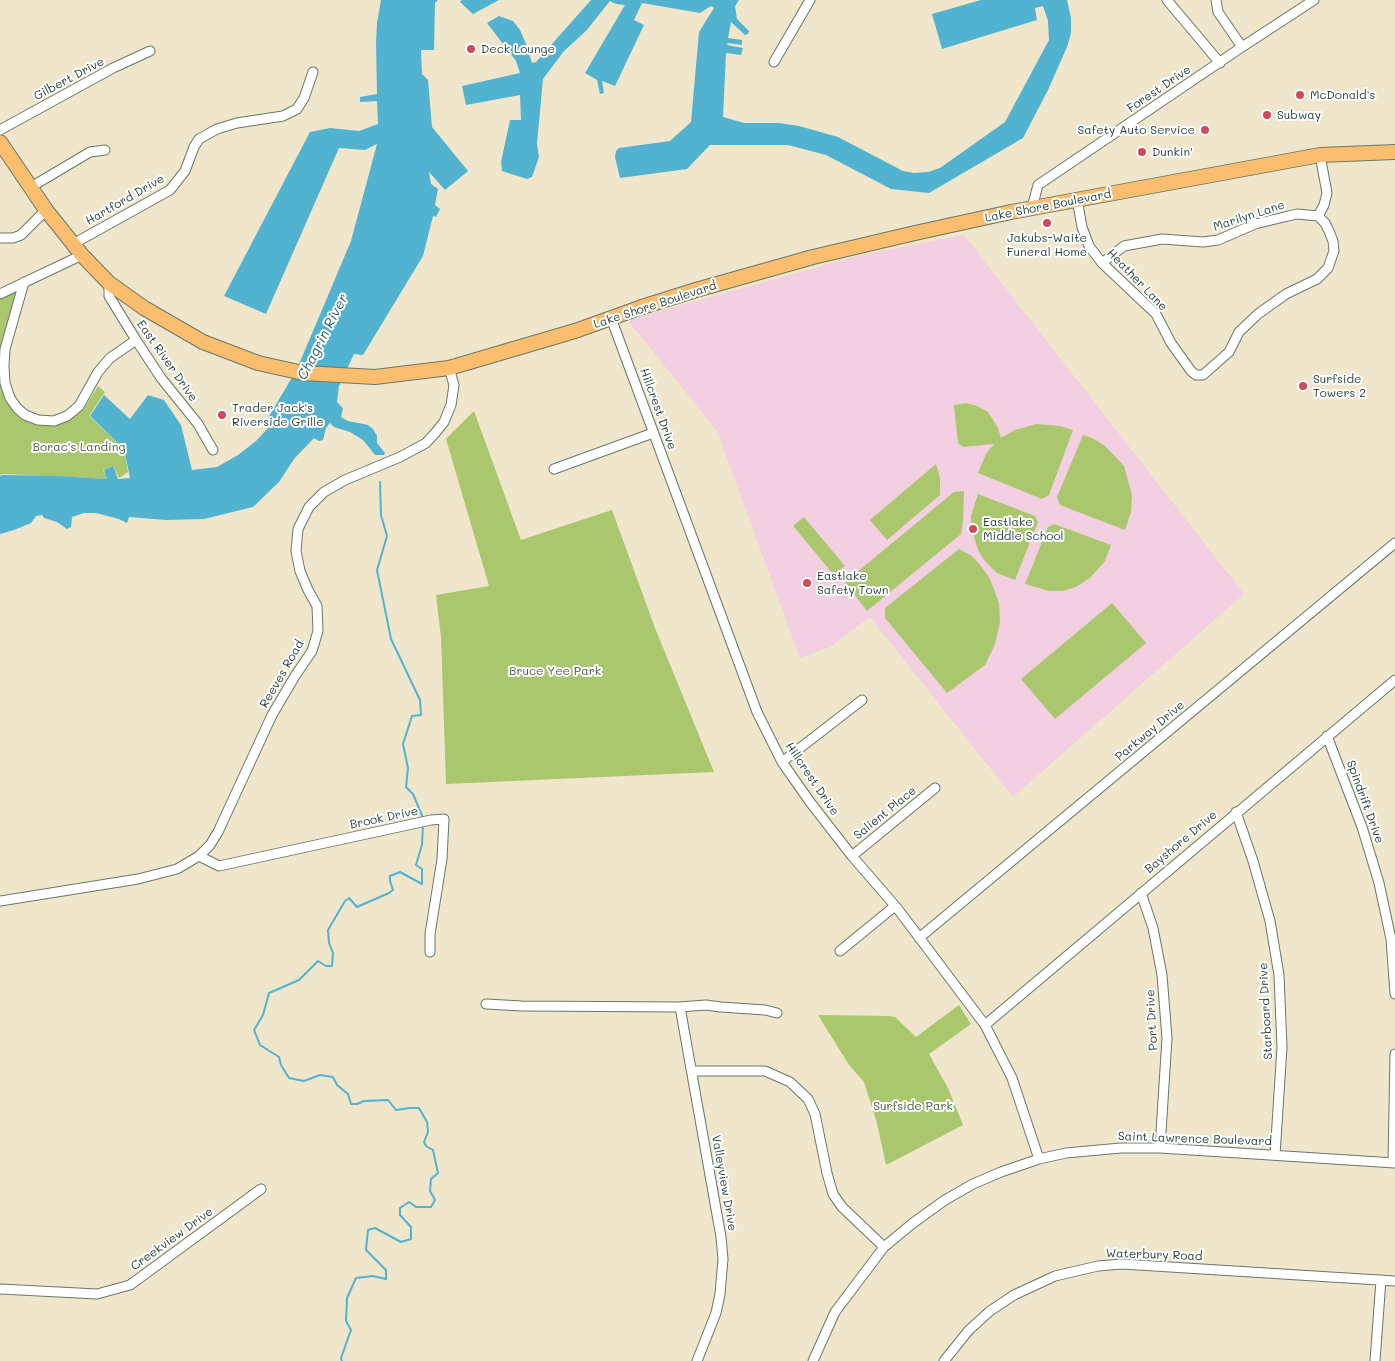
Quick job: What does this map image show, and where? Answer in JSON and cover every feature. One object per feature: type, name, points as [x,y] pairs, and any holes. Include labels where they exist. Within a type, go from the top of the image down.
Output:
[{"type":"main road","name":"Lake Shore Boulevard","points":[[0,142],[46,210],[82,255],[109,283],[144,308],[203,342],[258,363],[303,373],[374,377],[450,368],[558,336],[679,295],[823,254],[1032,208],[1320,155],[1395,152]]},
{"type":"street","points":[[774,62],[810,0]]},
{"type":"street","points":[[1167,0],[1220,63]]},
{"type":"street","points":[[1216,0],[1218,12],[1242,47]]},
{"type":"street","name":"Forest Drive","points":[[1032,208],[1038,185],[1314,0]]},
{"type":"street","name":"Gilbert Drive","points":[[0,130],[114,68],[150,51]]},
{"type":"street","name":"Hartford Drive","points":[[73,244],[170,190],[185,171],[199,139],[217,129],[237,123],[283,116],[297,109],[304,98],[313,72]]},
{"type":"street","points":[[31,187],[90,152],[105,150]]},
{"type":"street","points":[[1318,216],[1324,206],[1327,193],[1320,155]]},
{"type":"street","name":"Heather Lane","points":[[1078,199],[1082,227],[1088,246],[1156,314],[1172,343],[1191,371],[1196,375],[1203,375],[1229,352],[1239,332],[1258,314],[1286,294],[1317,279],[1328,268],[1334,252],[1333,241],[1325,223],[1318,216]]},
{"type":"street","points":[[0,238],[13,238],[21,235],[46,210]]},
{"type":"street","name":"Marilyn Lane","points":[[1102,262],[1124,246],[1162,239],[1203,242],[1218,240],[1255,224],[1296,214],[1318,216]]},
{"type":"street","points":[[0,294],[82,255]]},
{"type":"street","points":[[24,282],[5,349],[5,382],[10,398],[17,408],[26,415],[38,420],[54,421],[67,416],[79,406],[98,372],[110,358],[136,340]]},
{"type":"street","name":"East River Drive","points":[[109,283],[109,296],[136,340],[162,378],[198,424],[212,450]]},
{"type":"street","name":"Hillcrest Drive","points":[[612,318],[757,712],[782,762],[810,802],[852,856],[895,906],[985,1025],[1012,1078],[1039,1159]]},
{"type":"street","name":"Reeves Road","points":[[0,901],[138,879],[177,870],[199,856],[218,832],[272,715],[312,652],[318,631],[317,606],[300,570],[296,551],[298,529],[309,508],[324,492],[345,480],[400,457],[426,443],[444,422],[451,405],[454,385],[450,368]]},
{"type":"street","points":[[554,469],[653,433]]},
{"type":"street","name":"Parkway Drive","points":[[919,938],[1395,543]]},
{"type":"street","name":"Bayshore Drive","points":[[985,1025],[1395,680]]},
{"type":"street","points":[[782,762],[862,700]]},
{"type":"street","name":"Spindrift Drive","points":[[1327,736],[1362,827],[1379,882],[1391,939],[1395,994]]},
{"type":"street","name":"Salient Place","points":[[852,856],[935,788]]},
{"type":"street","name":"Starboard Drive","points":[[1236,812],[1270,921],[1278,975],[1282,1047],[1275,1155]]},
{"type":"street","name":"Brook Drive","points":[[199,856],[219,866],[431,820],[444,819],[442,859],[430,934],[430,952]]},
{"type":"street","name":"Port Drive","points":[[1141,893],[1153,928],[1162,975],[1166,1020],[1167,1038],[1160,1148]]},
{"type":"street","points":[[840,951],[895,906]]},
{"type":"street","points":[[486,1004],[680,1007],[706,1005],[721,1008],[764,1010],[777,1013]]},
{"type":"street","name":"Valleyview Drive","points":[[680,1007],[721,1237],[723,1259],[720,1294],[716,1313],[697,1361]]},
{"type":"street","points":[[1394,1163],[1395,1054]]},
{"type":"street","points":[[692,1071],[765,1071],[790,1082],[808,1099],[815,1114],[833,1194],[842,1206],[884,1247]]},
{"type":"street","name":"Saint Lawrence Boulevard","points":[[813,1361],[835,1312],[884,1247],[945,1200],[1001,1172],[1039,1159],[1091,1150],[1160,1148],[1394,1163]]},
{"type":"street","name":"Creekview Drive","points":[[0,1289],[97,1294],[130,1285],[261,1189]]},
{"type":"street","name":"Waterbury Road","points":[[944,1361],[969,1330],[990,1312],[1014,1296],[1055,1276],[1098,1266],[1122,1264],[1395,1281]]},
{"type":"street","points":[[1375,1361],[1381,1280]]},
{"type":"shaded area","name":"Eastlake Middle School","points":[[964,235],[1244,594],[1013,797],[870,617],[830,647],[800,658],[717,431],[630,323],[631,320],[653,313],[861,255]]},
{"type":"green space","name":"Borac's Landing","points":[[12,292],[15,293],[17,298],[1,360],[17,411],[25,420],[40,425],[58,424],[73,418],[84,409],[98,386],[105,392],[89,416],[124,449],[128,472],[119,478],[113,466],[103,470],[108,479],[0,475],[0,297]]},
{"type":"green space","points":[[966,403],[988,412],[998,428],[1001,438],[1015,430],[1036,424],[1060,426],[1073,430],[1049,495],[1042,499],[978,473],[986,454],[994,444],[963,447],[958,443],[954,405]]},
{"type":"green space","name":"Bruce Yee Park","points":[[474,411],[521,540],[612,510],[655,628],[714,772],[446,784],[441,637],[436,595],[489,586],[446,439]]},
{"type":"green space","points":[[1083,435],[1105,446],[1124,466],[1132,495],[1131,512],[1125,530],[1060,505],[1057,497]]},
{"type":"green space","points":[[936,464],[940,477],[940,495],[887,540],[870,520]]},
{"type":"green space","points":[[964,491],[961,534],[867,611],[845,582],[954,492]]},
{"type":"green space","points":[[978,494],[1035,516],[1038,522],[1015,580],[997,573],[984,560],[978,550],[971,527],[971,516]]},
{"type":"green space","points":[[804,517],[845,566],[836,573],[833,574],[794,527]]},
{"type":"green space","points":[[1054,524],[1111,545],[1105,561],[1090,578],[1076,587],[1062,591],[1049,591],[1025,584],[1048,527]]},
{"type":"green space","points":[[959,549],[972,556],[990,579],[999,603],[1000,623],[995,644],[985,665],[947,693],[885,618],[885,608]]},
{"type":"green space","points":[[1112,603],[1146,643],[1055,719],[1021,679]]},
{"type":"green space","name":"Surfside Park","points":[[959,1005],[971,1024],[929,1054],[948,1088],[963,1125],[886,1165],[877,1123],[864,1082],[849,1065],[818,1015],[895,1017],[916,1037]]},
{"type":"water","name":"Chagrin River","points":[[381,0],[438,0],[435,3],[434,50],[421,50],[422,74],[428,80],[432,127],[468,171],[445,190],[429,172],[431,184],[438,189],[435,205],[440,209],[436,217],[433,216],[423,256],[363,355],[354,354],[339,386],[337,402],[343,408],[341,417],[348,421],[368,425],[373,429],[377,436],[377,443],[385,453],[384,455],[375,455],[363,440],[350,432],[334,427],[330,423],[326,428],[323,440],[319,441],[314,438],[294,459],[279,482],[253,507],[204,519],[166,520],[129,517],[127,523],[96,513],[84,513],[72,517],[71,527],[67,529],[57,522],[44,518],[42,515],[36,516],[31,523],[0,534],[0,476],[57,476],[107,479],[104,470],[113,466],[118,479],[130,478],[124,449],[90,416],[104,395],[130,419],[148,395],[164,400],[181,425],[192,470],[217,467],[238,455],[256,441],[272,424],[268,418],[297,369],[351,241],[377,144],[365,150],[339,148],[266,314],[224,296],[310,132],[330,128],[359,131],[378,124],[377,101],[360,102],[360,97],[377,94],[376,44]]},
{"type":"water","points":[[462,0],[499,0],[473,14],[460,2]]},
{"type":"water","points":[[591,0],[739,0],[735,6],[737,19],[749,31],[745,35],[731,22],[728,38],[742,40],[742,45],[728,43],[727,45],[743,48],[741,55],[726,53],[723,117],[744,123],[779,123],[799,126],[838,137],[903,171],[914,173],[928,172],[940,168],[1005,122],[1049,40],[1048,21],[1043,6],[1035,8],[1037,20],[942,49],[932,14],[981,0],[1067,0],[1071,18],[1071,33],[1067,47],[1048,90],[1023,138],[929,193],[891,189],[826,155],[788,145],[710,145],[687,169],[620,178],[615,157],[616,151],[619,148],[670,141],[691,122],[699,32],[714,8],[711,6],[700,13],[642,3],[634,20],[644,25],[615,86],[602,81],[604,93],[600,94],[597,80],[585,73],[625,5],[610,1],[586,31],[564,51],[543,79],[537,143],[539,157],[532,177],[527,179],[502,171],[501,162],[510,120],[521,120],[520,95],[466,105],[462,86],[520,73],[516,61],[487,23],[499,16],[513,21],[520,30],[532,63],[536,62]]},
{"type":"waterway","points":[[380,482],[381,515],[387,536],[377,570],[391,639],[420,700],[421,715],[412,716],[403,744],[408,768],[406,787],[413,794],[423,818]]},
{"type":"waterway","points":[[342,1361],[341,1358],[351,1330],[346,1321],[347,1298],[356,1278],[373,1276],[386,1279],[386,1270],[366,1250],[368,1230],[375,1228],[401,1242],[411,1239],[411,1227],[400,1215],[400,1208],[409,1202],[416,1207],[431,1207],[435,1200],[430,1191],[431,1179],[438,1173],[433,1150],[426,1146],[424,1142],[428,1132],[427,1122],[419,1108],[396,1110],[388,1100],[364,1101],[351,1104],[348,1094],[337,1085],[333,1077],[320,1075],[304,1081],[289,1078],[281,1065],[279,1057],[260,1045],[254,1030],[263,1015],[269,993],[299,980],[318,961],[326,966],[332,966],[333,953],[329,943],[328,930],[345,901],[349,898],[357,907],[389,893],[393,890],[390,876],[400,872],[422,884],[422,869],[416,865],[422,845],[423,825]]},
{"type":"place","name":"Deck Lounge","points":[[471,49]]},
{"type":"place","name":"McDonald's","points":[[1300,95]]},
{"type":"place","name":"Subway","points":[[1267,115]]},
{"type":"place","name":"Safety Auto Service","points":[[1205,130]]},
{"type":"place","name":"Dunkin'","points":[[1142,152]]},
{"type":"place","name":"Jakubs-Waite Funeral Home","points":[[1047,223]]},
{"type":"place","name":"Surfside Towers 2","points":[[1303,386]]},
{"type":"place","name":"Trader Jack's Riverside Grille","points":[[222,415]]},
{"type":"place","name":"Eastlake Middle School","points":[[973,529]]},
{"type":"place","name":"Eastlake Safety Town","points":[[807,583]]}]
